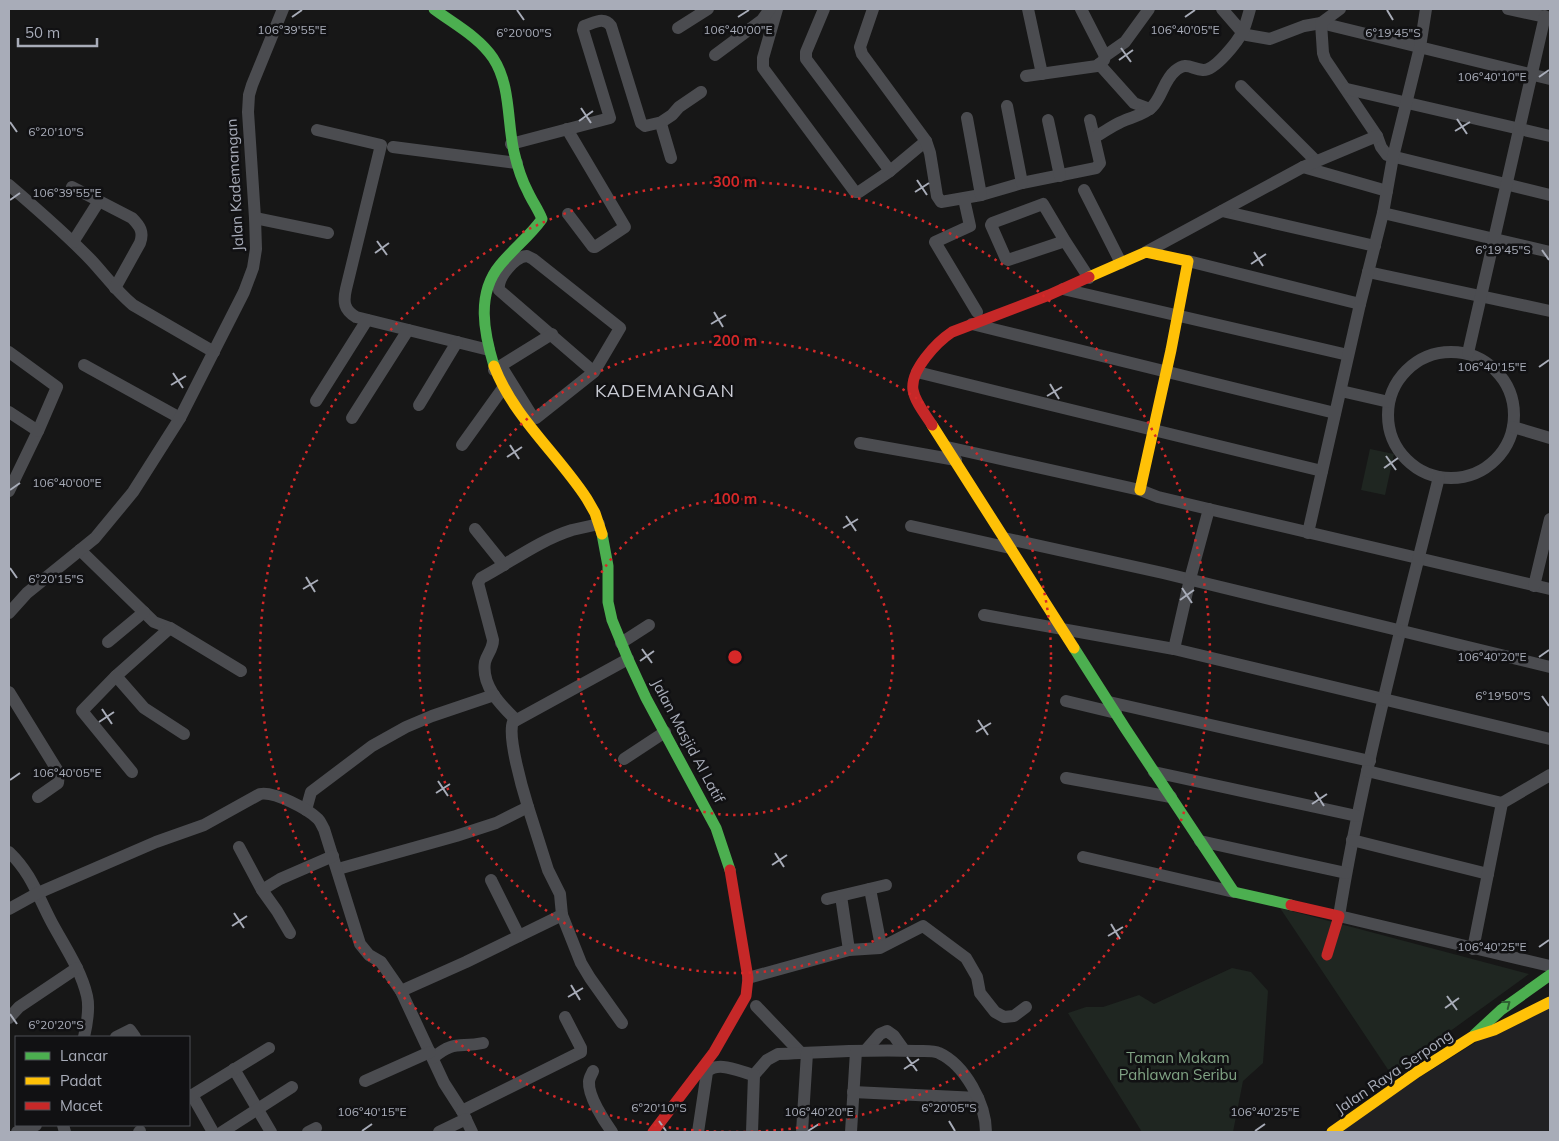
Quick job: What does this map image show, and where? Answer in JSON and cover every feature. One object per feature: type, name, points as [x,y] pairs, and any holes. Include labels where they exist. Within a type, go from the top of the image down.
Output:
[{"type":"street","name":"Jalan Kademangan","points":[[9,613],[27,593],[102,530],[133,492],[180,418],[244,292],[253,268],[256,248],[256,218],[248,112],[249,95],[283,9]]},
{"type":"street","name":"Jalan Masjid Al Latif","points":[[434,9],[467,34],[494,60],[501,77],[510,124],[511,144],[516,163],[542,219],[496,270],[487,286],[485,293],[485,325],[488,350],[498,368],[503,388],[521,415],[581,489],[599,524],[608,561],[607,604],[621,643],[720,836],[728,860],[748,978],[746,996],[714,1052],[653,1132]]},
{"type":"street","points":[[678,28],[708,9]]},
{"type":"street","points":[[774,9],[762,64],[768,76],[855,192],[859,192],[890,171],[926,141]]},
{"type":"street","points":[[715,55],[774,9]]},
{"type":"street","points":[[824,9],[806,52],[806,59],[890,171]]},
{"type":"street","points":[[873,9],[860,47],[862,54],[926,141],[930,153],[938,200],[942,202],[964,199],[1022,183],[1096,168],[1100,163],[1090,120]]},
{"type":"street","points":[[1028,9],[1042,74]]},
{"type":"street","points":[[1081,9],[1102,60],[1134,103],[1150,109]]},
{"type":"street","points":[[1026,76],[1102,60],[1125,42],[1149,9]]},
{"type":"street","points":[[1222,9],[1249,34],[1270,39],[1304,26],[1321,23],[1550,79]]},
{"type":"street","points":[[1094,137],[1150,109],[1157,101],[1173,72],[1186,66],[1193,66],[1202,70],[1214,66],[1249,34],[1250,9]]},
{"type":"street","points":[[1321,23],[1340,9]]},
{"type":"street","points":[[1308,533],[1348,355],[1383,213],[1391,156],[1420,47],[1426,9]]},
{"type":"street","points":[[1468,353],[1531,75],[1547,17],[1508,9]]},
{"type":"street","points":[[511,144],[610,118],[583,30],[584,26],[603,20],[611,26],[641,123],[645,126],[660,123],[701,92]]},
{"type":"street","points":[[1321,23],[1323,53],[1377,136],[1381,147],[1391,156],[1550,195]]},
{"type":"street","points":[[1240,86],[1316,161]]},
{"type":"street","points":[[1347,89],[1550,136]]},
{"type":"street","points":[[1007,106],[1022,183]]},
{"type":"street","points":[[967,118],[981,195]]},
{"type":"street","points":[[1048,120],[1060,176]]},
{"type":"street","points":[[660,123],[671,158]]},
{"type":"street","points":[[567,128],[625,227],[594,247],[568,214]]},
{"type":"street","points":[[318,130],[381,145],[344,300],[350,314],[367,320],[488,350]]},
{"type":"street","points":[[1234,892],[1112,708],[1007,543],[924,412],[915,396],[913,386],[917,372],[944,336],[974,318],[1063,289],[1089,278],[1146,252],[1316,161],[1377,136]]},
{"type":"street","points":[[393,147],[516,163]]},
{"type":"street","points":[[1303,168],[1387,191]]},
{"type":"street","points":[[9,185],[73,242],[132,305],[214,352]]},
{"type":"street","points":[[72,186],[132,218],[142,232],[140,243],[115,288]]},
{"type":"street","points":[[1084,190],[1121,263]]},
{"type":"street","points":[[964,199],[970,226],[935,242],[974,318],[1166,373],[1335,413]]},
{"type":"street","points":[[73,242],[99,200]]},
{"type":"street","points":[[1065,241],[1008,260],[991,225],[1042,204],[1089,278]]},
{"type":"street","points":[[1222,211],[1375,246]]},
{"type":"street","points":[[1383,213],[1550,252]]},
{"type":"street","points":[[256,218],[328,233]]},
{"type":"street","points":[[1146,252],[1360,304]]},
{"type":"street","points":[[552,334],[498,368],[535,418],[594,372],[620,328],[533,259],[527,256],[521,257],[500,280],[499,289],[552,334],[594,372]]},
{"type":"street","points":[[1140,490],[1188,261]]},
{"type":"street","points":[[1368,272],[1550,311]]},
{"type":"street","points":[[1063,289],[1348,355]]},
{"type":"street","points":[[316,400],[367,320]]},
{"type":"street","points":[[352,418],[408,330]]},
{"type":"street","points":[[419,406],[458,342]]},
{"type":"street","points":[[1449,351],[1468,353],[1485,361],[1499,374],[1509,390],[1514,408],[1513,427],[1506,446],[1494,462],[1478,472],[1458,478],[1439,477],[1421,470],[1406,459],[1395,444],[1389,427],[1389,402],[1402,375],[1415,362],[1431,354],[1449,351]]},
{"type":"street","points":[[9,352],[57,387],[38,431],[12,477],[9,491]]},
{"type":"street","points":[[84,365],[180,418]]},
{"type":"street","points":[[917,372],[1083,412],[1152,431],[1322,471]]},
{"type":"street","points":[[462,445],[503,388]]},
{"type":"street","points":[[1341,391],[1389,402]]},
{"type":"street","points":[[9,412],[38,431]]},
{"type":"street","points":[[1513,427],[1550,438]]},
{"type":"street","points":[[860,443],[956,460]]},
{"type":"street","points":[[947,447],[1140,490],[1158,497],[1550,589]]},
{"type":"street","points":[[1327,956],[1339,916],[1357,816],[1400,631],[1439,477]]},
{"type":"street","points":[[1174,649],[1209,509]]},
{"type":"street","points":[[1534,586],[1550,518]]},
{"type":"street","points":[[516,720],[494,695],[487,683],[485,664],[493,647],[493,640],[478,582],[481,578],[562,534],[599,524]]},
{"type":"street","points":[[911,526],[1190,579],[1550,667]]},
{"type":"street","points":[[475,529],[504,565]]},
{"type":"street","points":[[80,550],[154,622],[170,628],[241,671]]},
{"type":"street","points":[[108,642],[144,612]]},
{"type":"street","points":[[984,615],[1174,649],[1550,739]]},
{"type":"street","points":[[621,643],[649,624]]},
{"type":"street","points":[[132,772],[82,711],[116,676],[170,628]]},
{"type":"street","points":[[622,1023],[586,971],[562,915],[560,894],[548,870],[522,788],[511,733],[512,725],[516,720],[628,659]]},
{"type":"street","points":[[116,676],[144,708],[184,734]]},
{"type":"street","points":[[9,692],[60,773],[58,783],[38,798]]},
{"type":"street","points":[[306,810],[312,791],[372,746],[406,727],[432,716],[494,695]]},
{"type":"street","points":[[1066,701],[1112,708],[1369,766],[1502,803],[1550,775]]},
{"type":"street","points":[[624,759],[665,732]]},
{"type":"street","points":[[1154,772],[1357,816]]},
{"type":"street","points":[[1066,778],[1171,797]]},
{"type":"street","points":[[9,909],[38,893],[156,842],[204,825],[262,793],[280,797],[306,810],[319,820],[338,870],[360,944],[366,952],[381,962],[401,991],[444,1083],[472,1132]]},
{"type":"street","points":[[1473,948],[1502,803]]},
{"type":"street","points":[[338,870],[496,823],[528,807]]},
{"type":"street","points":[[1352,840],[1488,874]]},
{"type":"street","points":[[1200,841],[1346,872]]},
{"type":"street","points":[[239,848],[262,890],[290,934]]},
{"type":"street","points":[[9,852],[23,866],[77,968],[87,998],[88,1013],[84,1036]]},
{"type":"street","points":[[262,890],[333,856]]},
{"type":"street","points":[[1084,857],[1550,966]]},
{"type":"street","points":[[491,880],[519,936]]},
{"type":"street","points":[[826,899],[886,885]]},
{"type":"street","points":[[870,889],[880,941]]},
{"type":"street","points":[[841,896],[850,950]]},
{"type":"street","points":[[401,991],[466,962],[562,915]]},
{"type":"street","points":[[748,978],[850,950],[880,948],[923,926],[966,958],[977,977],[980,993],[995,1012],[1004,1017],[1014,1016],[1026,1007]]},
{"type":"street","points":[[9,1018],[19,1007],[77,968]]},
{"type":"street","points":[[1550,976],[1550,985]]},
{"type":"street","name":"Jalan Raya Serpong","points":[[1472,1038],[1488,1020],[1510,1002],[1550,976]]},
{"type":"street","name":"Jalan Raya Serpong","points":[[1332,1132],[1417,1072],[1472,1038],[1494,1030],[1550,1002]]},
{"type":"street","points":[[756,1006],[804,1053],[802,1132]]},
{"type":"street","points":[[439,1132],[464,1115],[581,1052],[582,1048],[565,1016]]},
{"type":"street","points":[[118,1036],[130,1030],[133,1036]]},
{"type":"street","points":[[851,1132],[853,1092],[861,1050],[887,1030],[904,1050]]},
{"type":"street","points":[[365,1081],[444,1048],[483,1043]]},
{"type":"street","points":[[213,1132],[190,1096],[269,1048]]},
{"type":"street","points":[[752,1132],[754,1075],[767,1060],[775,1055],[861,1050],[904,1050],[940,1053],[961,1070],[972,1085],[984,1112],[986,1132]]},
{"type":"street","points":[[698,1132],[707,1072],[714,1066],[720,1066],[754,1075]]},
{"type":"street","points":[[234,1069],[271,1132]]},
{"type":"street","points":[[593,1071],[589,1082],[592,1095],[604,1121],[612,1132]]},
{"type":"street","points":[[222,1132],[292,1086]]},
{"type":"street","points":[[853,1092],[978,1098]]},
{"type":"street","points":[[17,1132],[33,1126]]},
{"type":"shaded area","points":[[1550,996],[1550,1132],[1332,1132]]},
{"type":"green space","points":[[1370,449],[1394,454],[1385,495],[1361,490]]},
{"type":"green space","points":[[1280,908],[1529,974],[1391,1074]]},
{"type":"green space","name":"Taman Makam Pahlawan Seribu","points":[[1232,968],[1251,972],[1268,991],[1263,1063],[1243,1081],[1233,1132],[1142,1132],[1068,1013],[1086,1007],[1103,1007],[1139,995],[1154,1004]]},
{"type":"traffic: fast","points":[[434,9],[481,44],[493,58],[499,69],[506,92],[512,140],[518,167],[542,219],[500,265],[492,276],[488,288],[484,314],[487,340],[494,366]]},
{"type":"traffic: fast","points":[[602,534],[608,566],[608,602],[612,620],[646,698],[716,828],[730,870]]},
{"type":"traffic: fast","points":[[1074,648],[1234,892],[1291,905]]},
{"type":"traffic: fast","points":[[1474,1035],[1501,1010],[1550,975]]},
{"type":"traffic: slow","points":[[1089,277],[1146,252],[1188,261],[1171,350],[1140,490]]},
{"type":"traffic: slow","points":[[494,366],[503,385],[524,419],[587,499],[595,513],[602,534]]},
{"type":"traffic: slow","points":[[932,425],[1074,648]]},
{"type":"traffic: slow","points":[[1332,1132],[1417,1072],[1472,1037],[1494,1030],[1550,1002]]},
{"type":"traffic: jam","points":[[932,425],[916,399],[913,382],[920,365],[939,342],[952,332],[1049,295],[1089,277]]},
{"type":"traffic: jam","points":[[653,1132],[714,1052],[746,996],[748,978],[730,870]]},
{"type":"traffic: jam","points":[[1291,905],[1339,916],[1327,955]]},
{"type":"district","name":"KADEMANGAN","points":[[665,391]]}]
